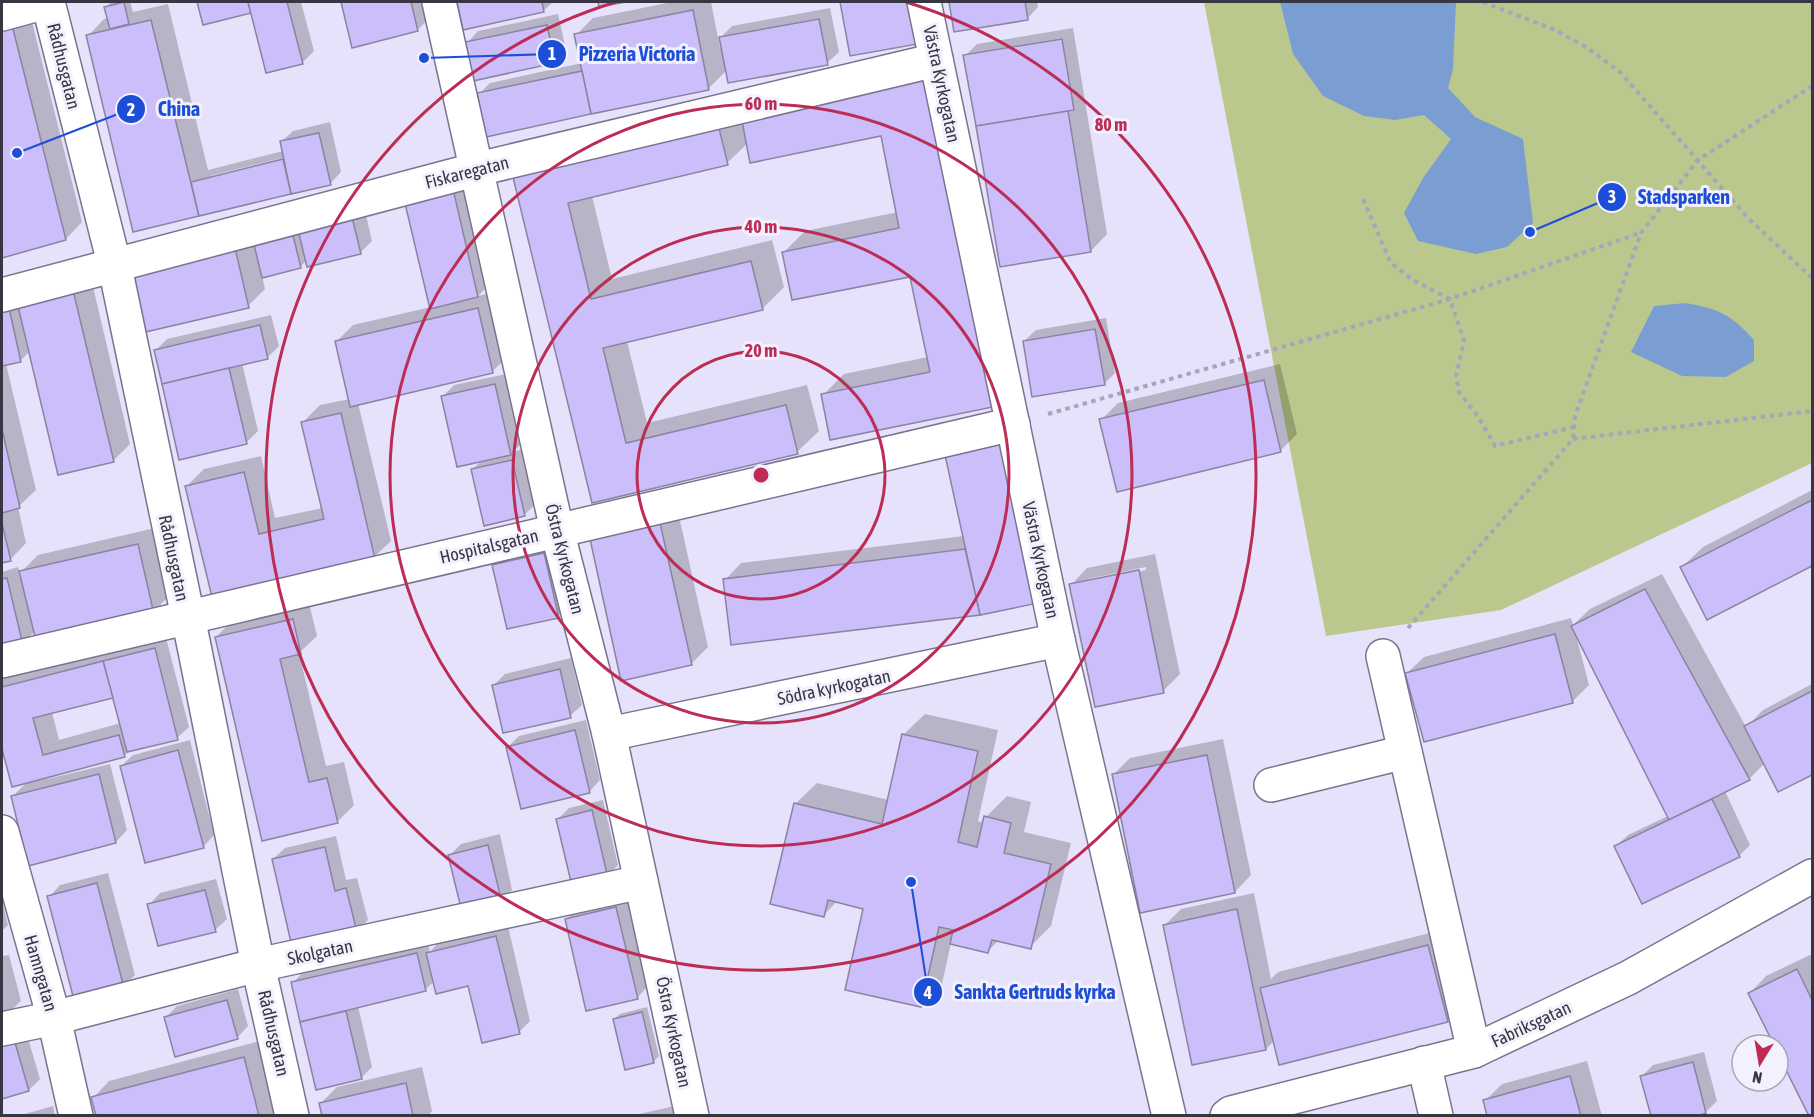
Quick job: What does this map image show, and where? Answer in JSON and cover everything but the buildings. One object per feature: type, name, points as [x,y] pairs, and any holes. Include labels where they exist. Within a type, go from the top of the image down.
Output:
[{"type":"street","points":[[2,14],[47,2]]},
{"type":"street","name":"Rådhusgatan","points":[[47,2],[115,267],[258,965],[292,1116]]},
{"type":"street","name":"Östra Kyrkogatan","points":[[439,2],[557,530],[609,734],[692,1116]]},
{"type":"street","name":"Västra Kyrkogatan","points":[[924,2],[1058,640],[1169,1116]]},
{"type":"street","name":"Fiskaregatan","points":[[2,295],[115,267],[477,169],[936,60]]},
{"type":"street","name":"Hospitalsgatan","points":[[2,661],[1013,424]]},
{"type":"street","name":"Södra kyrkogatan","points":[[609,734],[1058,640]]},
{"type":"street","points":[[1383,656],[1474,1051]]},
{"type":"street","points":[[1270,785],[1405,752]]},
{"type":"street","name":"Hamngatan","points":[[2,832],[54,1018],[76,1116]]},
{"type":"street","name":"Fabriksgatan","points":[[1227,1116],[1231,1113],[1474,1051],[1628,978],[1812,876]]},
{"type":"street","name":"Skolgatan","points":[[2,1029],[54,1018],[258,965],[641,882]]},
{"type":"street","points":[[1424,1063],[1436,1116]]},
{"type":"path","points":[[1484,2],[1555,30],[1586,47],[1620,72],[1749,219],[1812,278]]},
{"type":"path","points":[[1383,656],[1574,439],[1575,417],[1641,233],[1698,160],[1812,86]]},
{"type":"path","points":[[1363,199],[1391,263],[1413,280],[1450,299],[1464,341],[1456,376],[1459,392],[1479,417],[1495,446],[1574,427]]},
{"type":"path","points":[[1013,424],[1450,299],[1641,233]]},
{"type":"path","points":[[1574,439],[1812,411]]},
{"type":"green space","points":[[1204,2],[1812,2],[1812,463],[1501,610],[1326,636]]},
{"type":"water","points":[[1280,2],[1456,2],[1453,69],[1448,88],[1475,117],[1523,139],[1533,223],[1507,247],[1476,254],[1418,241],[1404,213],[1423,178],[1451,139],[1424,115],[1395,120],[1364,116],[1323,96],[1293,54]]},
{"type":"water","points":[[1686,303],[1708,308],[1731,319],[1754,340],[1754,361],[1726,377],[1682,376],[1631,352],[1654,306]]},
{"type":"place","name":"Pizzeria Victoria","points":[[424,58]]},
{"type":"place","name":"China","points":[[17,153]]},
{"type":"place","name":"Stadsparken","points":[[1530,232]]},
{"type":"place","name":"Sankta Gertruds kyrka","points":[[911,882]]}]
